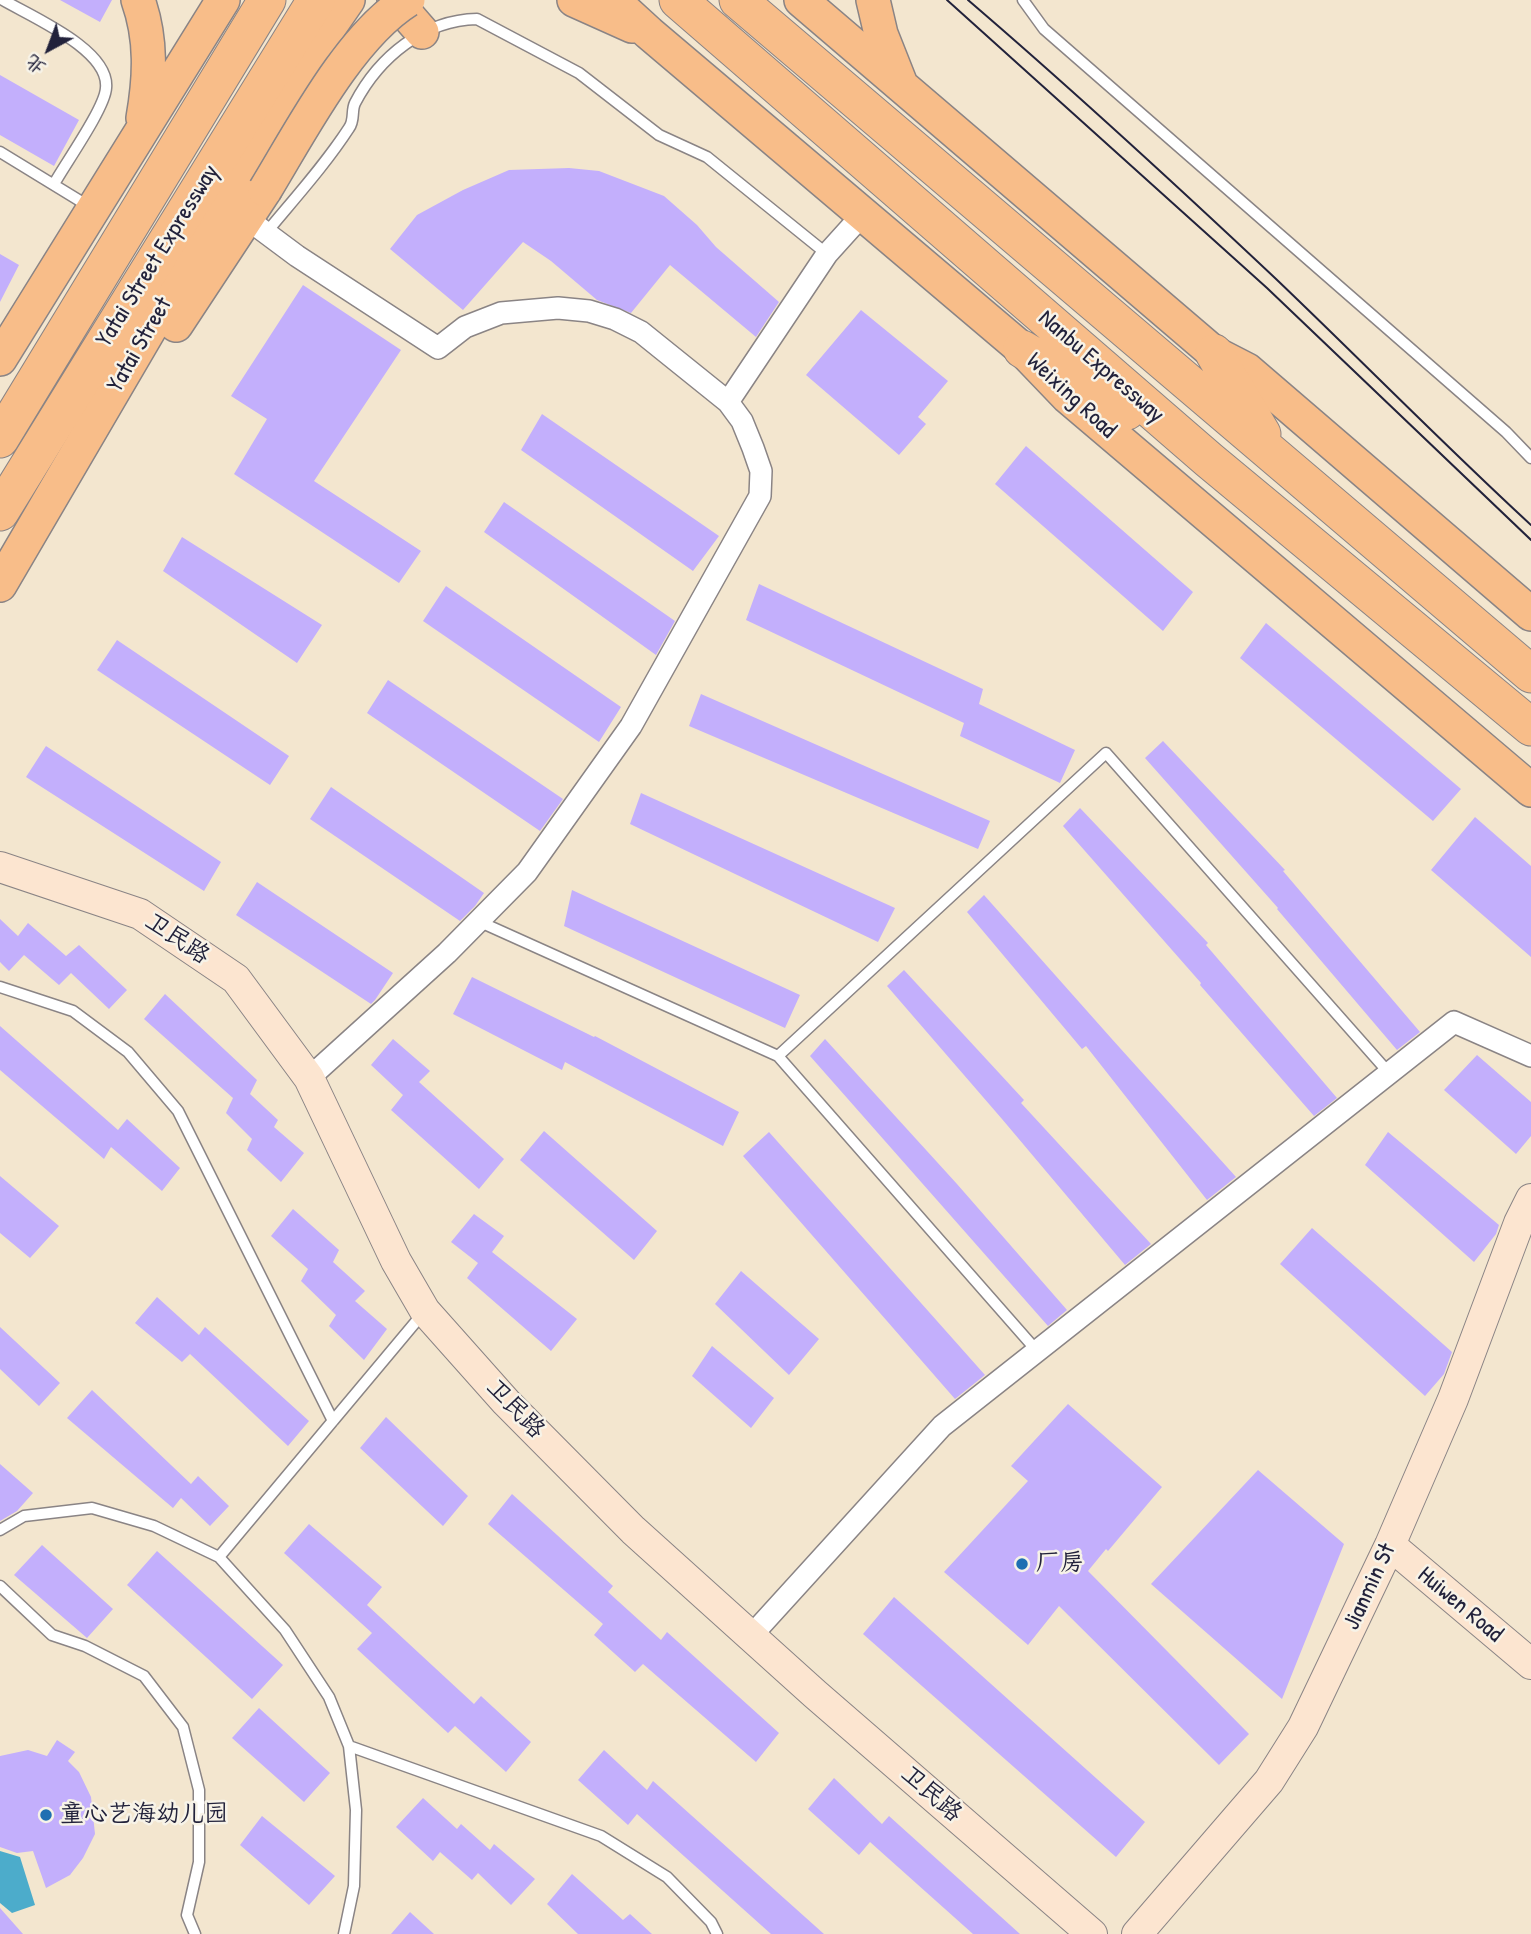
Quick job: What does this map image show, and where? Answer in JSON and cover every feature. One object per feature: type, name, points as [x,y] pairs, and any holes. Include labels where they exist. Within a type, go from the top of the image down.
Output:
[{"type":"highway","name":"Yatai Street Expressway","points":[[0,439],[267,0]]},
{"type":"highway","name":"Yatai Street Expressway","points":[[0,512],[316,0]]},
{"type":"highway","name":"Nanbu Expressway","points":[[678,0],[1209,460],[1531,727]]},
{"type":"highway","name":"Nanbu Expressway","points":[[738,0],[1531,674]]},
{"type":"highway","points":[[1022,349],[1209,460]]},
{"type":"highway","points":[[1214,353],[1276,459]]},
{"type":"main road","points":[[138,0],[143,15],[149,58],[149,82],[141,132]]},
{"type":"main road","points":[[0,359],[223,0]]},
{"type":"main road","name":"Yatai Street","points":[[0,584],[310,55],[348,0]]},
{"type":"main road","points":[[394,0],[422,32]]},
{"type":"main road","points":[[103,407],[166,341],[256,226],[264,190],[341,71],[381,21],[408,0]]},
{"type":"main road","points":[[574,0],[649,33]]},
{"type":"main road","name":"Weixing Road","points":[[613,0],[1022,349],[1068,397],[1531,790]]},
{"type":"main road","points":[[801,0],[1214,353],[1247,370],[1531,614]]},
{"type":"main road","points":[[873,0],[881,34],[901,84]]},
{"type":"street","points":[[728,402],[827,254],[864,213]]},
{"type":"street","points":[[256,226],[296,256],[438,348],[465,327],[501,313],[558,307],[589,311],[615,319],[641,332],[728,402],[742,421],[761,471],[760,496],[631,726],[527,872],[447,953],[309,1078]]},
{"type":"street","name":"卫民路","points":[[0,867],[140,914],[236,979],[309,1078],[396,1261],[425,1311],[506,1402],[633,1530],[1092,1934]]},
{"type":"street","points":[[751,1636],[942,1426],[1454,1022],[1531,1056]]},
{"type":"street","name":"Jianmin St","points":[[1137,1934],[1269,1781],[1303,1727],[1390,1545],[1453,1399],[1519,1223],[1531,1199]]},
{"type":"street","name":"Huiwen Road","points":[[1390,1545],[1531,1664]]},
{"type":"lane","points":[[3,0],[84,47],[103,68],[107,88],[100,106],[54,184]]},
{"type":"lane","points":[[1023,0],[1044,29],[1507,432],[1531,458]]},
{"type":"lane","points":[[256,226],[351,126],[356,102],[380,69],[407,42],[422,32],[463,19],[477,19],[556,59],[579,73],[659,135],[724,169],[827,254]]},
{"type":"lane","points":[[0,152],[92,209]]},
{"type":"lane","points":[[778,1056],[1106,753],[1389,1073]]},
{"type":"lane","points":[[478,921],[778,1056],[1037,1351]]},
{"type":"lane","points":[[0,987],[73,1012],[128,1052],[178,1111],[332,1421]]},
{"type":"lane","points":[[219,1557],[425,1311]]},
{"type":"lane","points":[[0,1530],[24,1516],[92,1507],[154,1526],[219,1557],[285,1630],[329,1697],[349,1746],[356,1810],[354,1886],[344,1934]]},
{"type":"lane","points":[[0,1586],[52,1635],[85,1646],[144,1676],[183,1727],[199,1790],[199,1862],[187,1915],[195,1934]]},
{"type":"lane","points":[[349,1746],[601,1836],[667,1877],[711,1922],[717,1934]]},
{"type":"water","points":[[0,1851],[20,1857],[35,1905],[12,1913],[0,1903]]},
{"type":"building","points":[[60,0],[112,0],[100,22]]},
{"type":"building","points":[[0,75],[79,120],[54,166],[0,135]]},
{"type":"building","points":[[569,168],[599,171],[664,196],[697,225],[716,247],[779,302],[756,337],[670,265],[631,313],[597,300],[551,261],[523,242],[463,310],[390,249],[417,215],[463,190],[509,170]]},
{"type":"building","points":[[0,254],[19,265],[0,302]]},
{"type":"building","points":[[303,285],[401,350],[314,481],[421,551],[399,583],[234,474],[267,419],[231,396]]},
{"type":"building","points":[[861,310],[948,381],[918,417],[926,424],[899,455],[806,375]]},
{"type":"building","points":[[542,414],[719,536],[693,571],[521,450]]},
{"type":"building","points":[[1026,446],[1193,592],[1163,631],[995,484]]},
{"type":"building","points":[[504,502],[675,621],[656,655],[484,532]]},
{"type":"building","points":[[182,537],[322,625],[297,663],[163,571]]},
{"type":"building","points":[[759,584],[983,689],[979,704],[1075,750],[1060,783],[960,736],[964,723],[746,620]]},
{"type":"building","points":[[446,586],[621,707],[599,742],[423,621]]},
{"type":"building","points":[[1266,623],[1461,789],[1433,821],[1240,658]]},
{"type":"building","points":[[117,640],[289,756],[270,785],[97,670]]},
{"type":"building","points":[[388,680],[563,799],[540,831],[367,713]]},
{"type":"building","points":[[701,694],[990,821],[978,849],[689,726]]},
{"type":"building","points":[[1163,741],[1285,870],[1283,871],[1420,1032],[1397,1050],[1278,908],[1145,758]]},
{"type":"building","points":[[46,746],[221,862],[204,891],[26,777]]},
{"type":"building","points":[[331,787],[484,893],[475,906],[460,921],[310,819]]},
{"type":"building","points":[[641,793],[895,908],[878,942],[630,824]]},
{"type":"building","points":[[1080,808],[1208,943],[1206,945],[1337,1098],[1314,1116],[1063,826]]},
{"type":"building","points":[[1475,817],[1531,866],[1531,957],[1431,870]]},
{"type":"building","points":[[257,882],[393,973],[371,1004],[236,915]]},
{"type":"building","points":[[572,890],[800,995],[785,1028],[564,926]]},
{"type":"building","points":[[984,895],[1236,1177],[1207,1200],[1086,1046],[1082,1049],[967,912]]},
{"type":"building","points":[[0,919],[18,936],[28,923],[66,956],[79,945],[127,990],[109,1009],[71,973],[59,985],[24,955],[9,971],[0,962]]},
{"type":"building","points":[[904,970],[1024,1100],[1021,1103],[1151,1244],[1125,1265],[887,986]]},
{"type":"building","points":[[472,977],[595,1036],[739,1112],[723,1146],[565,1062],[562,1070],[453,1014]]},
{"type":"building","points":[[165,994],[257,1080],[250,1094],[278,1120],[274,1127],[304,1153],[281,1182],[247,1150],[252,1139],[226,1113],[233,1098],[144,1019]]},
{"type":"building","points":[[0,1026],[118,1130],[127,1119],[180,1168],[162,1191],[111,1147],[104,1159],[0,1070]]},
{"type":"building","points":[[393,1039],[430,1071],[419,1082],[504,1159],[479,1189],[391,1110],[403,1095],[371,1065]]},
{"type":"building","points":[[825,1039],[1067,1310],[1048,1326],[810,1056]]},
{"type":"building","points":[[1477,1055],[1531,1102],[1531,1136],[1516,1154],[1444,1090]]},
{"type":"building","points":[[544,1131],[657,1231],[634,1260],[520,1160]]},
{"type":"building","points":[[769,1132],[985,1375],[955,1399],[743,1156]]},
{"type":"building","points":[[1388,1132],[1499,1225],[1496,1234],[1474,1262],[1365,1165]]},
{"type":"building","points":[[0,1176],[59,1226],[30,1258],[0,1233]]},
{"type":"building","points":[[293,1209],[339,1250],[333,1262],[365,1291],[355,1301],[387,1329],[364,1360],[329,1326],[336,1315],[301,1281],[308,1269],[271,1236]]},
{"type":"building","points":[[474,1214],[504,1236],[492,1252],[577,1319],[551,1351],[467,1278],[478,1263],[451,1242]]},
{"type":"building","points":[[1312,1228],[1452,1352],[1444,1374],[1425,1396],[1280,1264]]},
{"type":"building","points":[[741,1271],[819,1339],[789,1375],[715,1304]]},
{"type":"building","points":[[157,1297],[199,1335],[205,1327],[309,1421],[288,1446],[190,1354],[182,1362],[135,1323]]},
{"type":"building","points":[[0,1327],[60,1383],[39,1406],[0,1369]]},
{"type":"building","points":[[712,1346],[774,1398],[751,1428],[692,1376]]},
{"type":"building","points":[[92,1390],[191,1484],[198,1476],[229,1506],[210,1526],[181,1498],[173,1508],[67,1418]]},
{"type":"building","points":[[1068,1404],[1162,1487],[1088,1571],[1249,1734],[1219,1765],[1059,1606],[1028,1645],[944,1572],[1028,1481],[1011,1466]]},
{"type":"building","points":[[386,1417],[468,1496],[443,1526],[360,1448]]},
{"type":"building","points":[[0,1464],[33,1493],[17,1511],[0,1521]]},
{"type":"building","points":[[1258,1470],[1344,1544],[1282,1699],[1151,1584]]},
{"type":"building","points":[[512,1494],[613,1586],[608,1592],[661,1640],[667,1632],[779,1733],[756,1762],[643,1664],[635,1672],[594,1635],[603,1624],[488,1524]]},
{"type":"building","points":[[309,1524],[382,1587],[367,1605],[474,1704],[481,1696],[531,1742],[506,1772],[455,1726],[448,1733],[357,1649],[372,1633],[284,1553]]},
{"type":"building","points":[[42,1545],[113,1609],[87,1638],[14,1575]]},
{"type":"building","points":[[157,1551],[283,1665],[252,1699],[127,1585]]},
{"type":"building","points":[[894,1597],[1145,1822],[1116,1857],[863,1634]]},
{"type":"building","points":[[259,1708],[330,1773],[304,1802],[232,1738]]},
{"type":"building","name":"童心艺海幼儿园","points":[[57,1740],[75,1752],[68,1761],[79,1772],[91,1797],[95,1834],[83,1858],[70,1875],[46,1888],[33,1851],[17,1853],[0,1847],[0,1756],[28,1750],[47,1756]]},
{"type":"building","points":[[604,1750],[647,1790],[653,1781],[824,1934],[771,1934],[637,1814],[628,1825],[578,1780]]},
{"type":"building","points":[[834,1778],[882,1824],[889,1816],[1020,1934],[973,1934],[870,1842],[859,1855],[808,1809]]},
{"type":"building","points":[[423,1798],[457,1829],[461,1824],[490,1850],[494,1844],[535,1879],[511,1905],[478,1873],[472,1880],[440,1852],[433,1861],[396,1827]]},
{"type":"building","points":[[262,1816],[335,1876],[309,1905],[240,1845]]},
{"type":"building","points":[[572,1874],[623,1920],[630,1914],[652,1934],[578,1934],[547,1904]]},
{"type":"building","points":[[0,1908],[23,1934],[0,1934]]},
{"type":"building","points":[[410,1912],[434,1934],[391,1934]]},
{"type":"tram line","points":[[947,0],[1267,288],[1531,540]]},
{"type":"tram line","points":[[968,0],[1085,102],[1237,242],[1531,525]]},
{"type":"place","name":"厂房","points":[[1022,1564]]},
{"type":"place","name":"童心艺海幼儿园","points":[[46,1815]]}]
